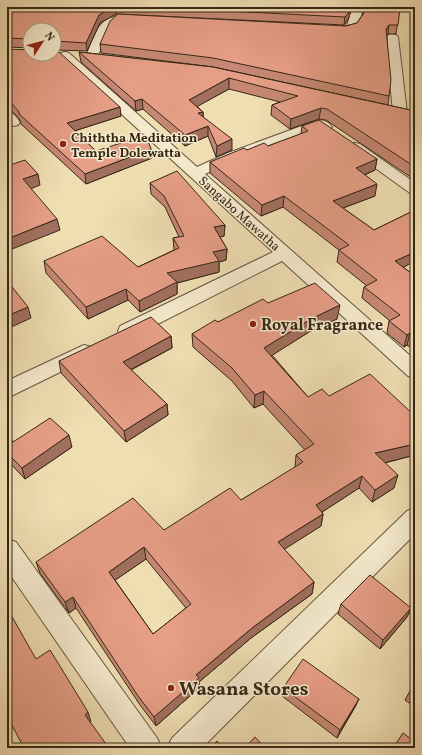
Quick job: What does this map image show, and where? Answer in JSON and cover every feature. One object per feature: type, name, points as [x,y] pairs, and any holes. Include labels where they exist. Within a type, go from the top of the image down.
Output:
[{"type":"street","points":[[314,28],[351,29],[355,21],[357,7]]},
{"type":"street","points":[[107,59],[92,57],[105,26],[110,21],[116,18],[148,21]]},
{"type":"street","points":[[384,110],[405,115],[392,37]]},
{"type":"street","name":"Sangabo Mawatha","points":[[92,57],[58,56],[195,173],[415,371]]},
{"type":"street","points":[[195,173],[233,156],[320,124],[415,190]]},
{"type":"street","points":[[7,390],[285,253]]},
{"type":"street","points":[[182,748],[415,518]]},
{"type":"street","points":[[7,550],[146,748]]},
{"type":"building","points":[[7,7],[112,7],[99,15],[86,43],[62,42],[62,22],[22,22],[22,39],[7,38]]},
{"type":"building","points":[[148,7],[350,7],[349,12],[345,17]]},
{"type":"building","points":[[364,7],[400,7],[398,25],[389,25],[386,29],[391,80],[389,96],[213,58],[100,44],[110,21],[118,14],[346,26],[357,23],[364,13]]},
{"type":"building","points":[[7,49],[22,50],[22,62],[62,62],[62,55],[120,107],[67,123],[96,151],[146,135],[151,149],[85,174],[19,114],[13,105],[7,101]]},
{"type":"building","points":[[79,52],[213,67],[415,111],[415,134],[411,134],[415,136],[415,167],[327,109],[321,108],[291,119],[272,105],[298,96],[229,78],[189,100],[203,112],[198,113],[232,139],[217,146],[208,126],[185,135],[142,99],[135,101]]},
{"type":"building","points":[[319,120],[377,159],[356,168],[377,184],[333,201],[374,230],[415,210],[415,252],[395,261],[415,276],[415,337],[410,333],[407,335],[389,321],[400,315],[364,287],[377,280],[339,250],[349,245],[284,196],[262,205],[210,162],[244,148],[247,150],[264,143],[268,146],[308,131],[302,126]]},
{"type":"building","points":[[25,160],[38,174],[23,179],[57,219],[7,239],[7,166]]},
{"type":"building","points":[[177,171],[225,225],[214,227],[227,249],[213,252],[219,261],[167,273],[177,282],[139,301],[126,289],[86,307],[44,261],[102,236],[138,267],[179,248],[173,238],[184,236],[164,196],[150,183]]},
{"type":"building","points":[[9,283],[28,307],[7,316],[7,284]]},
{"type":"building","points":[[315,283],[340,305],[311,319],[264,348],[308,397],[322,389],[329,396],[370,374],[415,416],[415,444],[375,453],[398,475],[375,490],[362,476],[316,505],[323,514],[278,542],[314,582],[252,628],[196,675],[199,678],[154,717],[138,696],[73,597],[65,602],[36,562],[133,498],[164,530],[230,488],[241,500],[303,462],[296,455],[314,444],[264,391],[255,395],[232,368],[192,334],[215,320],[218,322],[263,299],[268,303]],"holes":[[[144,547],[191,604],[153,634],[109,572]]]},
{"type":"building","points":[[151,317],[171,336],[123,362],[167,404],[124,431],[59,361]]},
{"type":"building","points":[[50,418],[69,435],[22,468],[7,453],[7,433],[13,442]]},
{"type":"building","points":[[370,575],[411,608],[383,640],[341,604]]},
{"type":"building","points":[[11,615],[36,659],[50,650],[88,712],[85,715],[109,748],[24,748],[7,716],[7,617]]},
{"type":"building","points":[[303,659],[359,699],[340,730],[283,688]]},
{"type":"building","points":[[415,682],[415,695],[410,691]]},
{"type":"building","points":[[403,733],[415,742],[415,748],[393,748]]},
{"type":"building","points":[[255,737],[265,748],[245,748]]},
{"type":"building","points":[[217,741],[223,748],[210,748]]},
{"type":"place","name":"Chiththa Meditation Temple Dolewatta","points":[[63,144]]},
{"type":"place","name":"Royal Fragrance","points":[[253,324]]},
{"type":"place","name":"Wasana Stores","points":[[171,688]]}]
